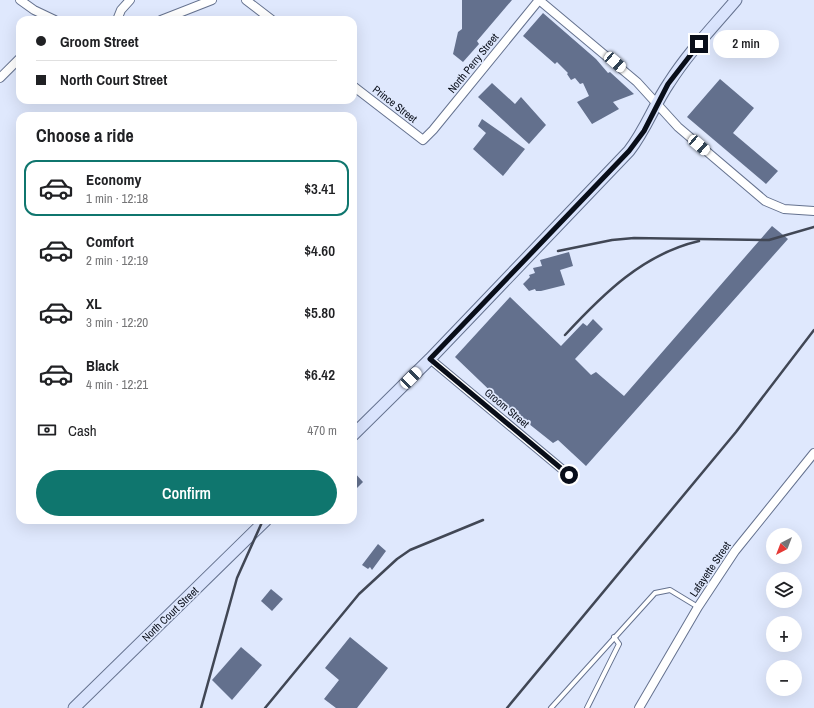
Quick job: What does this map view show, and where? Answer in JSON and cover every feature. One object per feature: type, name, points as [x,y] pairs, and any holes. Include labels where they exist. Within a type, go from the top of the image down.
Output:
[{"type":"main road","points":[[357,431],[430,359],[629,151],[644,131],[668,84],[689,55],[736,0]]},
{"type":"main road","name":"North Court Street","points":[[74,708],[262,524]]},
{"type":"street","points":[[20,0],[34,10],[47,16]]},
{"type":"street","points":[[119,16],[121,10],[130,0]]},
{"type":"street","points":[[171,16],[212,0]]},
{"type":"street","points":[[246,0],[267,16]]},
{"type":"street","points":[[539,0],[581,33],[645,91],[678,127],[765,201],[784,209],[814,211]]},
{"type":"street","name":"North Perry Street","points":[[423,140],[433,130],[539,0]]},
{"type":"street","points":[[0,78],[16,62]]},
{"type":"street","name":"Prince Street","points":[[357,89],[423,140]]},
{"type":"street","name":"Groom Street","points":[[430,359],[569,475]]},
{"type":"street","name":"Lafayette Street","points":[[639,708],[698,607],[735,551],[814,453]]},
{"type":"lane","points":[[551,708],[614,636],[655,593],[670,590],[698,607]]},
{"type":"lane","points":[[587,708],[619,644],[614,636]]},
{"type":"building","points":[[462,0],[512,0],[477,41],[479,44],[463,62],[453,54],[458,32],[462,29]]},
{"type":"building","points":[[543,13],[596,59],[608,73],[610,72],[634,94],[613,102],[619,109],[592,124],[577,102],[589,96],[583,83],[580,84],[575,78],[571,80],[567,74],[568,73],[557,62],[555,64],[523,36]]},
{"type":"building","points":[[720,79],[754,108],[733,133],[778,171],[766,184],[687,117]]},
{"type":"building","points":[[492,83],[515,104],[521,97],[546,125],[529,144],[478,97]]},
{"type":"building","points":[[482,119],[525,149],[503,176],[473,149],[486,133],[478,126]]},
{"type":"building","points":[[772,226],[788,239],[586,466],[558,440],[553,443],[504,404],[455,357],[510,297],[561,346],[583,323],[587,326],[593,319],[603,329],[575,359],[591,375],[596,372],[624,396]]},
{"type":"building","points":[[569,252],[573,266],[560,270],[565,285],[541,291],[536,291],[535,289],[529,291],[523,284],[530,277],[529,275],[535,273],[533,268],[542,266],[540,260]]},
{"type":"building","points":[[357,475],[363,482],[357,488]]},
{"type":"building","points":[[378,544],[386,551],[372,570],[370,567],[368,569],[362,565]]},
{"type":"building","points":[[271,589],[283,599],[272,611],[261,601]]},
{"type":"building","points":[[350,637],[388,668],[357,708],[336,708],[324,699],[339,680],[325,668]]},
{"type":"building","points":[[241,647],[262,665],[232,700],[212,680]]},
{"type":"railway","points":[[558,251],[612,240],[634,238],[769,240],[814,227]]},
{"type":"railway","points":[[565,335],[609,291],[642,266],[660,255],[699,241]]},
{"type":"railway","points":[[507,708],[736,432],[814,330]]},
{"type":"railway","points":[[265,708],[359,594],[397,559],[410,550],[483,520]]},
{"type":"railway","points":[[201,708],[237,578],[261,524]]},
{"type":"route","points":[[569,475],[430,359],[629,151],[644,131],[668,84],[699,44]]}]
